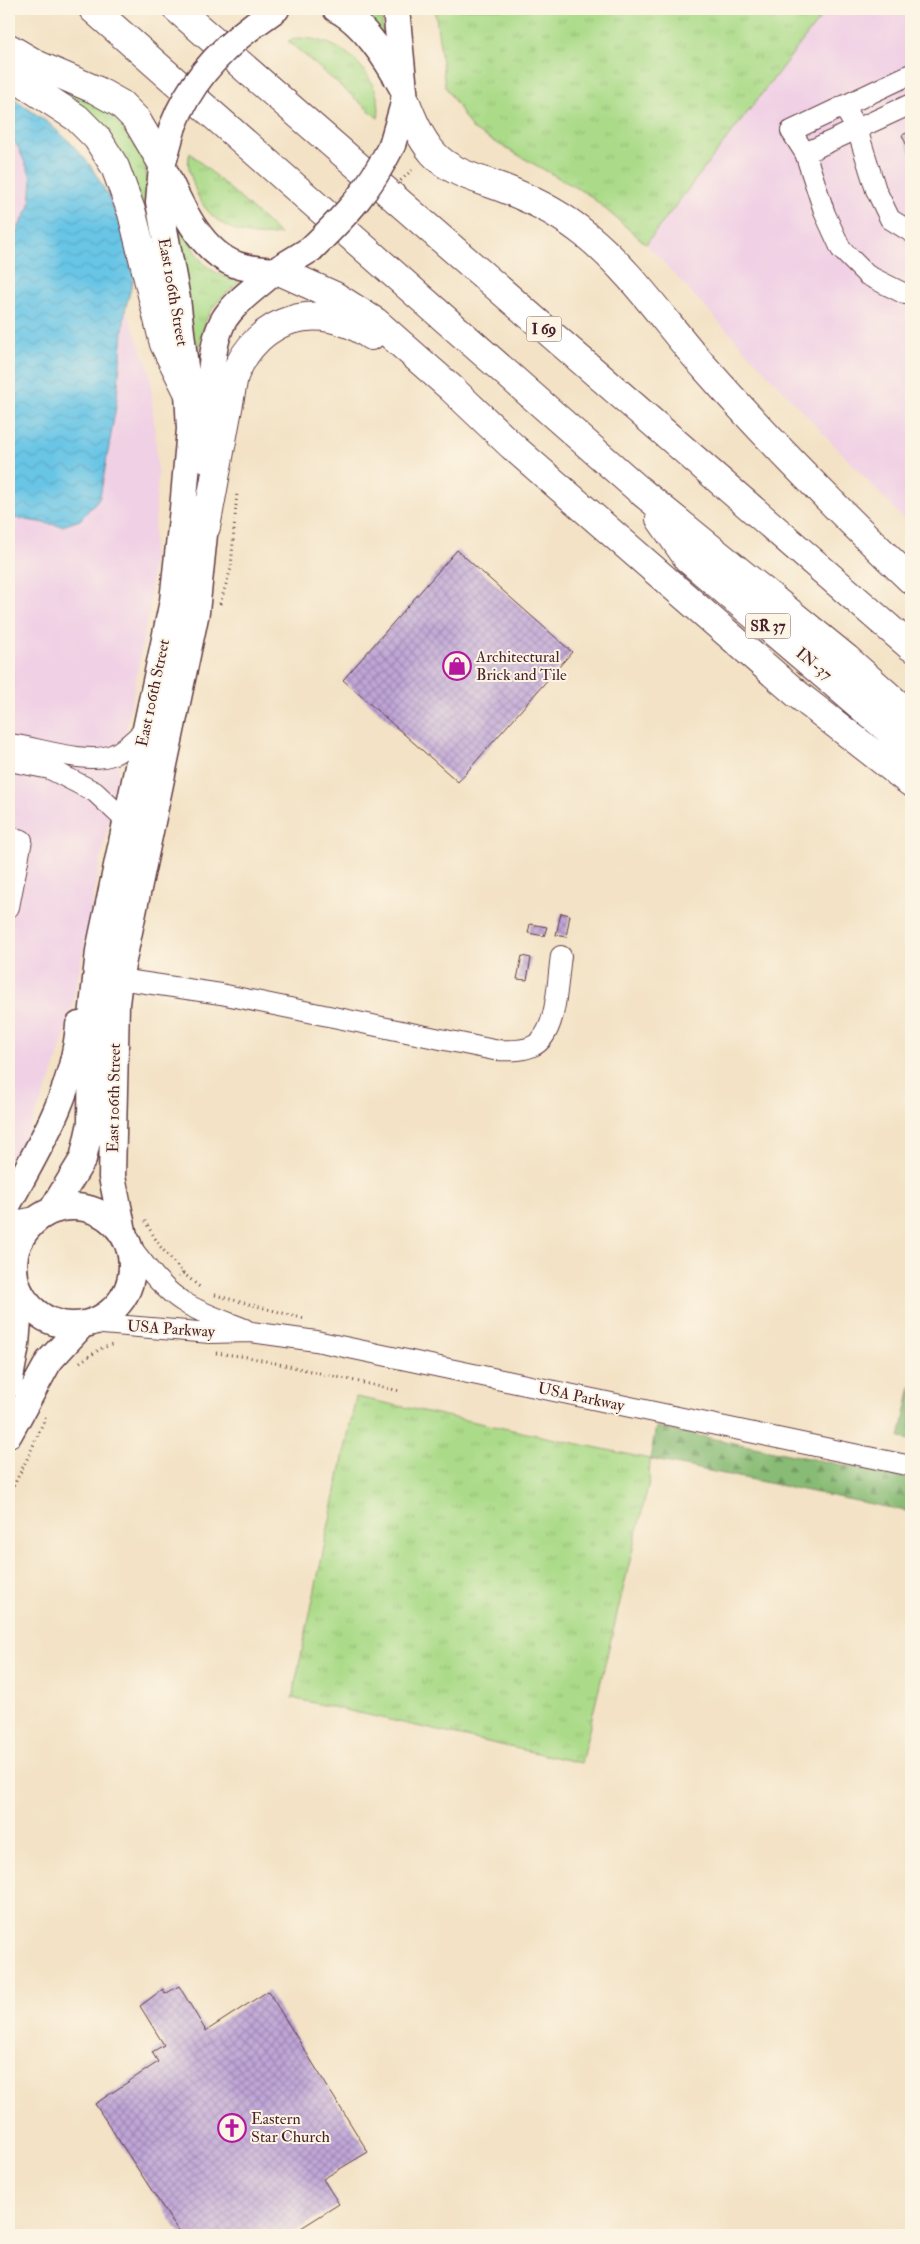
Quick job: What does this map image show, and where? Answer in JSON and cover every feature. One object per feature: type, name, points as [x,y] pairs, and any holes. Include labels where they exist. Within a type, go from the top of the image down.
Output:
[{"type":"highway","points":[[93,9],[638,489],[846,658],[911,716]]},
{"type":"highway","name":"I 69","points":[[178,9],[911,647]]},
{"type":"highway","points":[[9,48],[38,65],[96,90],[121,104],[136,119],[162,164]]},
{"type":"highway","points":[[9,74],[77,118],[97,138],[108,154],[115,167],[132,213],[164,344],[188,392]]},
{"type":"highway","points":[[405,96],[420,133],[440,159],[456,170],[511,191],[552,212],[574,226],[603,250],[634,281],[704,367],[757,427],[807,479],[911,580]]},
{"type":"highway","points":[[276,270],[335,296],[376,322],[451,388],[512,446],[797,694],[911,783]]},
{"type":"highway","points":[[206,527],[229,396],[240,360],[248,348],[267,331],[298,317],[330,318],[343,321],[368,334],[512,446]]},
{"type":"highway","name":"IN-37","points":[[638,489],[688,559],[911,749]]},
{"type":"main road","name":"East 106th Street","points":[[46,1213],[81,1164],[91,1123],[92,1017],[99,951],[173,601],[189,438],[188,392],[177,299],[158,202],[162,164],[173,126],[183,104],[207,69],[232,42],[276,9]]},
{"type":"main road","points":[[336,9],[345,13],[363,31],[389,65],[405,96]]},
{"type":"main road","points":[[396,9],[405,96]]},
{"type":"main road","name":"East 106th Street","points":[[126,1239],[112,1177],[116,1004],[119,979],[196,612],[206,527],[212,360],[216,339],[220,328],[233,307],[276,270],[311,248],[358,202],[392,145],[405,96]]},
{"type":"main road","points":[[162,164],[192,221],[203,238],[219,255],[237,265],[276,270]]},
{"type":"main road","points":[[9,1202],[63,1098],[77,1046],[82,980],[99,951]]},
{"type":"main road","points":[[9,1384],[16,1345],[14,1268],[16,1248],[26,1230],[46,1213],[72,1206],[93,1210],[111,1220],[126,1239],[130,1251],[132,1271],[127,1290],[116,1307],[108,1314],[87,1323],[62,1324],[33,1310],[16,1288]]},
{"type":"main road","points":[[9,1434],[49,1361],[87,1323]]},
{"type":"street","points":[[911,74],[791,131],[805,153],[825,214],[841,249],[867,275],[905,294],[911,295]]},
{"type":"street","points":[[805,153],[911,104]]},
{"type":"street","points":[[843,106],[856,129],[876,190],[890,219],[911,232]]},
{"type":"street","points":[[9,744],[98,758],[121,750],[146,729]]},
{"type":"street","points":[[9,761],[50,768],[95,792],[126,821]]},
{"type":"street","points":[[9,837],[22,840],[9,907]]},
{"type":"street","points":[[119,979],[221,994],[494,1050],[519,1051],[534,1046],[550,1027],[560,956]]},
{"type":"street","points":[[9,1222],[46,1213]]},
{"type":"street","name":"USA Parkway","points":[[126,1239],[159,1281],[176,1298],[195,1309],[251,1332]]},
{"type":"street","name":"USA Parkway","points":[[87,1323],[210,1333],[251,1332],[325,1343],[911,1466]]},
{"type":"path","points":[[143,1215],[151,1234],[169,1258],[195,1284],[215,1295],[314,1321]]},
{"type":"path","points":[[177,1280],[183,1273]]},
{"type":"path","points":[[77,1364],[102,1348],[117,1345]]},
{"type":"path","points":[[213,1353],[248,1357],[400,1391]]},
{"type":"path","points":[[9,1495],[30,1453],[48,1409]]},
{"type":"shaded area","points":[[827,9],[911,9],[911,527],[646,244]]},
{"type":"shaded area","points":[[9,115],[83,198],[150,371],[158,474],[149,612],[70,1018],[51,1079],[22,1145],[9,1161]]},
{"type":"green space","points":[[358,9],[381,9],[383,36]]},
{"type":"green space","points":[[435,9],[827,9],[646,244],[589,195],[472,129],[445,86]]},
{"type":"green space","points":[[298,38],[322,41],[334,46],[344,51],[361,67],[377,96],[378,118],[288,41]]},
{"type":"green space","points":[[13,66],[103,106],[120,121],[146,165],[146,213],[132,180]]},
{"type":"green space","points":[[190,153],[280,234],[250,234],[237,231],[213,217],[197,194],[189,170]]},
{"type":"green space","points":[[178,223],[183,225],[192,246],[202,262],[217,273],[239,282],[221,298],[207,317],[200,340],[198,356],[195,356]]},
{"type":"green space","points":[[911,1386],[911,1440],[900,1438]]},
{"type":"green space","points":[[356,1397],[650,1459],[649,1482],[581,1763],[292,1698]]},
{"type":"green space","points":[[656,1427],[911,1479],[911,1512],[650,1459]]},
{"type":"water","points":[[9,95],[47,122],[70,142],[90,165],[109,197],[121,228],[134,277],[125,310],[116,406],[100,497],[80,520],[62,526],[9,517],[9,245],[30,206],[32,179],[18,147],[9,135]]},
{"type":"building","points":[[911,131],[911,155],[902,135]]},
{"type":"building","name":"Architectural Brick and Tile","points":[[457,550],[572,652],[458,782],[343,680]]},
{"type":"building","points":[[561,913],[570,915],[566,937],[556,935]]},
{"type":"building","points":[[530,924],[547,927],[544,936],[528,933]]},
{"type":"building","points":[[522,956],[531,958],[527,980],[517,979]]},
{"type":"building","name":"Eastern Star Church","points":[[179,1986],[206,2031],[268,1991],[368,2152],[323,2179],[339,2204],[290,2235],[181,2235],[95,2104],[158,2062],[152,2052],[164,2045],[140,2006],[163,1989],[165,1994]]},
{"type":"place","name":"Architectural Brick and Tile","points":[[457,666]]},
{"type":"place","name":"Eastern Star Church","points":[[232,2128]]}]
